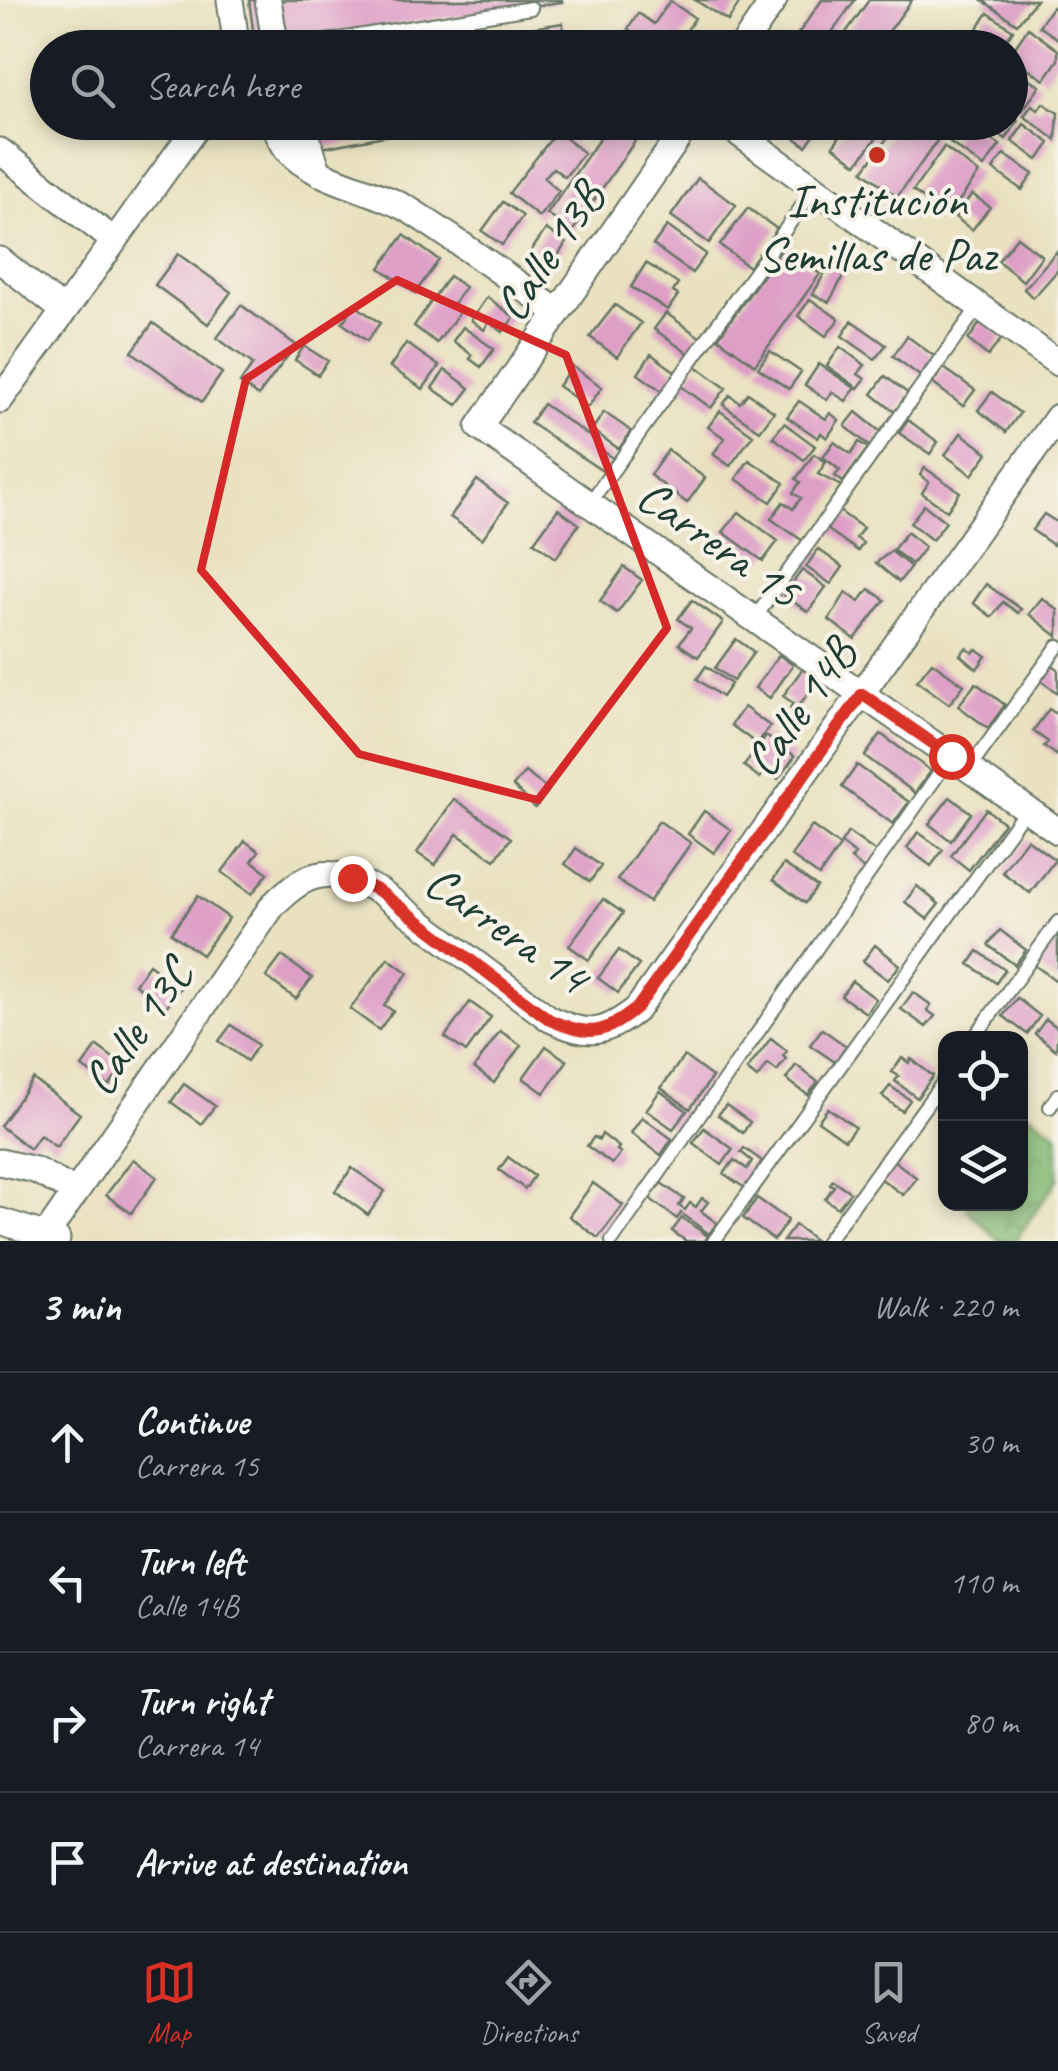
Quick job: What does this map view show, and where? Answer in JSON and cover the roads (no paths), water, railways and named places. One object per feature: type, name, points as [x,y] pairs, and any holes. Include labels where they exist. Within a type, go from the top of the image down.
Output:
[{"type":"street","points":[[230,0],[234,30]]},
{"type":"street","points":[[268,0],[276,30]]},
{"type":"street","points":[[753,30],[774,0]]},
{"type":"street","points":[[5,382],[64,310],[187,140]]},
{"type":"street","points":[[282,140],[288,151],[318,173],[380,194],[409,210],[558,312]]},
{"type":"street","points":[[307,140],[318,173]]},
{"type":"street","name":"Calle 13B","points":[[479,427],[676,140]]},
{"type":"street","points":[[748,140],[1058,364]]},
{"type":"street","points":[[0,151],[114,240]]},
{"type":"street","points":[[0,260],[64,310]]},
{"type":"street","name":"Calle 14B","points":[[598,1031],[615,1026],[637,1008],[1058,418]]},
{"type":"street","name":"Carrera 15","points":[[479,427],[960,762],[1047,817]]},
{"type":"street","name":"Carrera 14","points":[[313,874],[352,878],[379,891],[550,1020],[575,1030],[598,1031]]},
{"type":"street","name":"Calle 13C","points":[[50,1238],[74,1191],[274,906],[292,886],[313,874]]},
{"type":"street","points":[[0,1162],[35,1170],[74,1191]]},
{"type":"street","points":[[0,1221],[50,1238]]},
{"type":"lane","points":[[393,30],[531,8]]},
{"type":"lane","points":[[588,504],[815,188]]},
{"type":"lane","points":[[754,619],[979,306]]},
{"type":"lane","points":[[612,1241],[960,762],[1058,646]]},
{"type":"lane","points":[[714,1241],[1047,817]]},
{"type":"lane","points":[[979,1031],[1058,922]]},
{"type":"lane","points":[[827,1241],[938,1089]]},
{"type":"place","name":"Institución Semillas de Paz","points":[[877,155]]}]
